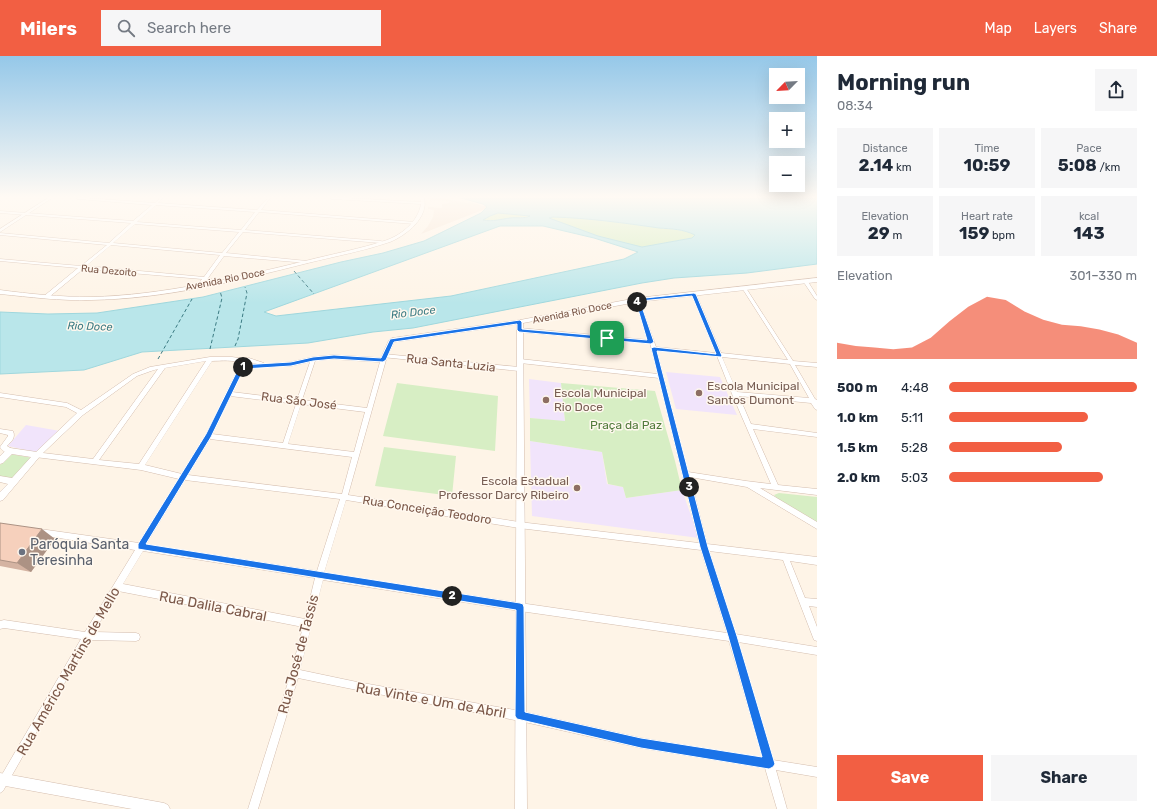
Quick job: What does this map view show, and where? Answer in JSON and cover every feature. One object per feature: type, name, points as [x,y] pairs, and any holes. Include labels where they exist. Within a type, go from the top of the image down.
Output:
[{"type":"street","points":[[1,233],[307,262]]},
{"type":"street","points":[[46,297],[122,233]]},
{"type":"street","points":[[200,285],[240,233]]},
{"type":"street","points":[[269,233],[381,242]]},
{"type":"street","name":"Avenida Rio Doce","points":[[0,292],[46,297],[102,298],[218,283],[307,262],[381,242],[395,238],[401,233]]},
{"type":"street","name":"Rua Dezoito","points":[[0,260],[204,278],[218,283]]},
{"type":"street","name":"Avenida Rio Doce","points":[[384,358],[392,340],[520,322],[637,300],[817,280]]},
{"type":"street","points":[[805,281],[817,299]]},
{"type":"street","points":[[744,288],[792,363],[815,401],[817,408]]},
{"type":"street","points":[[694,294],[734,394],[776,487]]},
{"type":"street","points":[[637,300],[661,376],[704,547],[732,636],[782,809]]},
{"type":"street","points":[[520,322],[519,525],[521,809]]},
{"type":"street","points":[[519,330],[652,345],[719,356],[817,365]]},
{"type":"street","points":[[244,365],[291,364],[313,359],[334,357],[384,358]]},
{"type":"street","name":"Rua Santa Luzia","points":[[384,358],[519,365],[661,376]]},
{"type":"street","name":"Rua José de Tassis","points":[[253,809],[295,673],[320,575],[384,358]]},
{"type":"street","points":[[0,498],[37,455],[82,413],[135,375],[150,369],[210,359],[232,359],[244,365],[250,366],[252,362],[270,365]]},
{"type":"street","points":[[141,467],[210,359]]},
{"type":"street","points":[[285,445],[313,359]]},
{"type":"street","name":"Rua Américo Martins de Mello","points":[[1,782],[140,546],[208,436],[244,365]]},
{"type":"street","points":[[94,462],[163,367]]},
{"type":"street","name":"Rua São José","points":[[229,394],[368,410]]},
{"type":"street","points":[[734,394],[815,401]]},
{"type":"street","points":[[0,395],[68,405],[82,413]]},
{"type":"street","points":[[749,426],[817,435]]},
{"type":"street","points":[[0,431],[11,433],[11,437],[3,447],[10,451],[37,455]]},
{"type":"street","points":[[208,436],[355,455]]},
{"type":"street","points":[[0,461],[10,451]]},
{"type":"street","name":"Rua Conceição Teodoro","points":[[37,455],[141,467],[183,477],[344,497],[519,525],[817,561]]},
{"type":"street","points":[[686,474],[746,484],[817,492]]},
{"type":"street","points":[[1,480],[14,482]]},
{"type":"street","points":[[746,484],[817,526]]},
{"type":"street","points":[[31,531],[140,546],[520,607],[732,636],[817,651]]},
{"type":"street","points":[[785,557],[817,637]]},
{"type":"street","name":"Rua Dalila Cabral","points":[[117,587],[308,624]]},
{"type":"street","points":[[803,602],[817,604]]},
{"type":"street","points":[[1,623],[87,636],[136,637]]},
{"type":"street","name":"Rua Vinte e Um de Abril","points":[[295,673],[520,716],[641,743],[817,772]]},
{"type":"street","points":[[1,782],[164,809]]},
{"type":"shaded area","name":"Escola Municipal Santos Dumont","points":[[666,372],[720,377],[737,415],[676,409]]},
{"type":"shaded area","name":"Escola Municipal Rio Doce","points":[[529,379],[561,383],[565,422],[530,418]]},
{"type":"shaded area","points":[[26,425],[60,431],[39,453],[8,446]]},
{"type":"shaded area","name":"Escola Estadual Professor Darcy Ribeiro","points":[[530,441],[602,452],[607,484],[623,487],[626,498],[682,490],[699,538],[532,516]]},
{"type":"green space","points":[[590,233],[695,234],[692,238],[642,247]]},
{"type":"green space","points":[[397,383],[498,396],[495,451],[383,436]]},
{"type":"green space","name":"Praça da Paz","points":[[561,383],[655,391],[682,490],[626,498],[623,487],[608,484],[602,452],[530,441],[530,418],[565,421]]},
{"type":"green space","points":[[384,447],[456,456],[452,496],[375,486]]},
{"type":"green space","points":[[10,454],[33,458],[15,479],[0,476],[0,465]]},
{"type":"green space","points":[[779,493],[817,497],[817,522],[779,501],[774,495]]},
{"type":"water","name":"Rio Doce","points":[[440,233],[480,233],[264,312],[276,316],[451,296],[624,259],[638,252],[573,233],[590,233],[642,247],[692,238],[695,235],[689,233],[817,233],[817,264],[747,273],[674,278],[413,328],[373,332],[308,343],[142,352],[84,370],[0,374],[0,312],[48,314],[97,313],[203,297],[341,262],[383,253],[424,241]]},
{"type":"building","points":[[0,523],[42,529],[17,563],[0,560]]},
{"type":"ferry route","points":[[294,271],[314,294]]},
{"type":"ferry route","points":[[235,346],[238,339],[247,293],[245,287]]},
{"type":"ferry route","points":[[210,349],[222,298],[220,291]]},
{"type":"ferry route","points":[[158,359],[192,299]]},
{"type":"place","name":"Escola Municipal Santos Dumont","points":[[699,393]]},
{"type":"place","name":"Escola Municipal Rio Doce","points":[[546,400]]},
{"type":"place","name":"Escola Estadual Professor Darcy Ribeiro","points":[[577,488]]},
{"type":"place","name":"Paróquia Santa Teresinha","points":[[22,552]]},
{"type":"route","points":[[694,294],[719,356],[654,348],[704,547],[732,636],[769,764],[641,743],[520,716],[520,607],[140,546],[208,436],[242,367],[291,364],[313,359],[334,357],[383,360],[392,340],[520,322],[519,330],[607,338],[651,342],[637,300],[694,294]]}]
